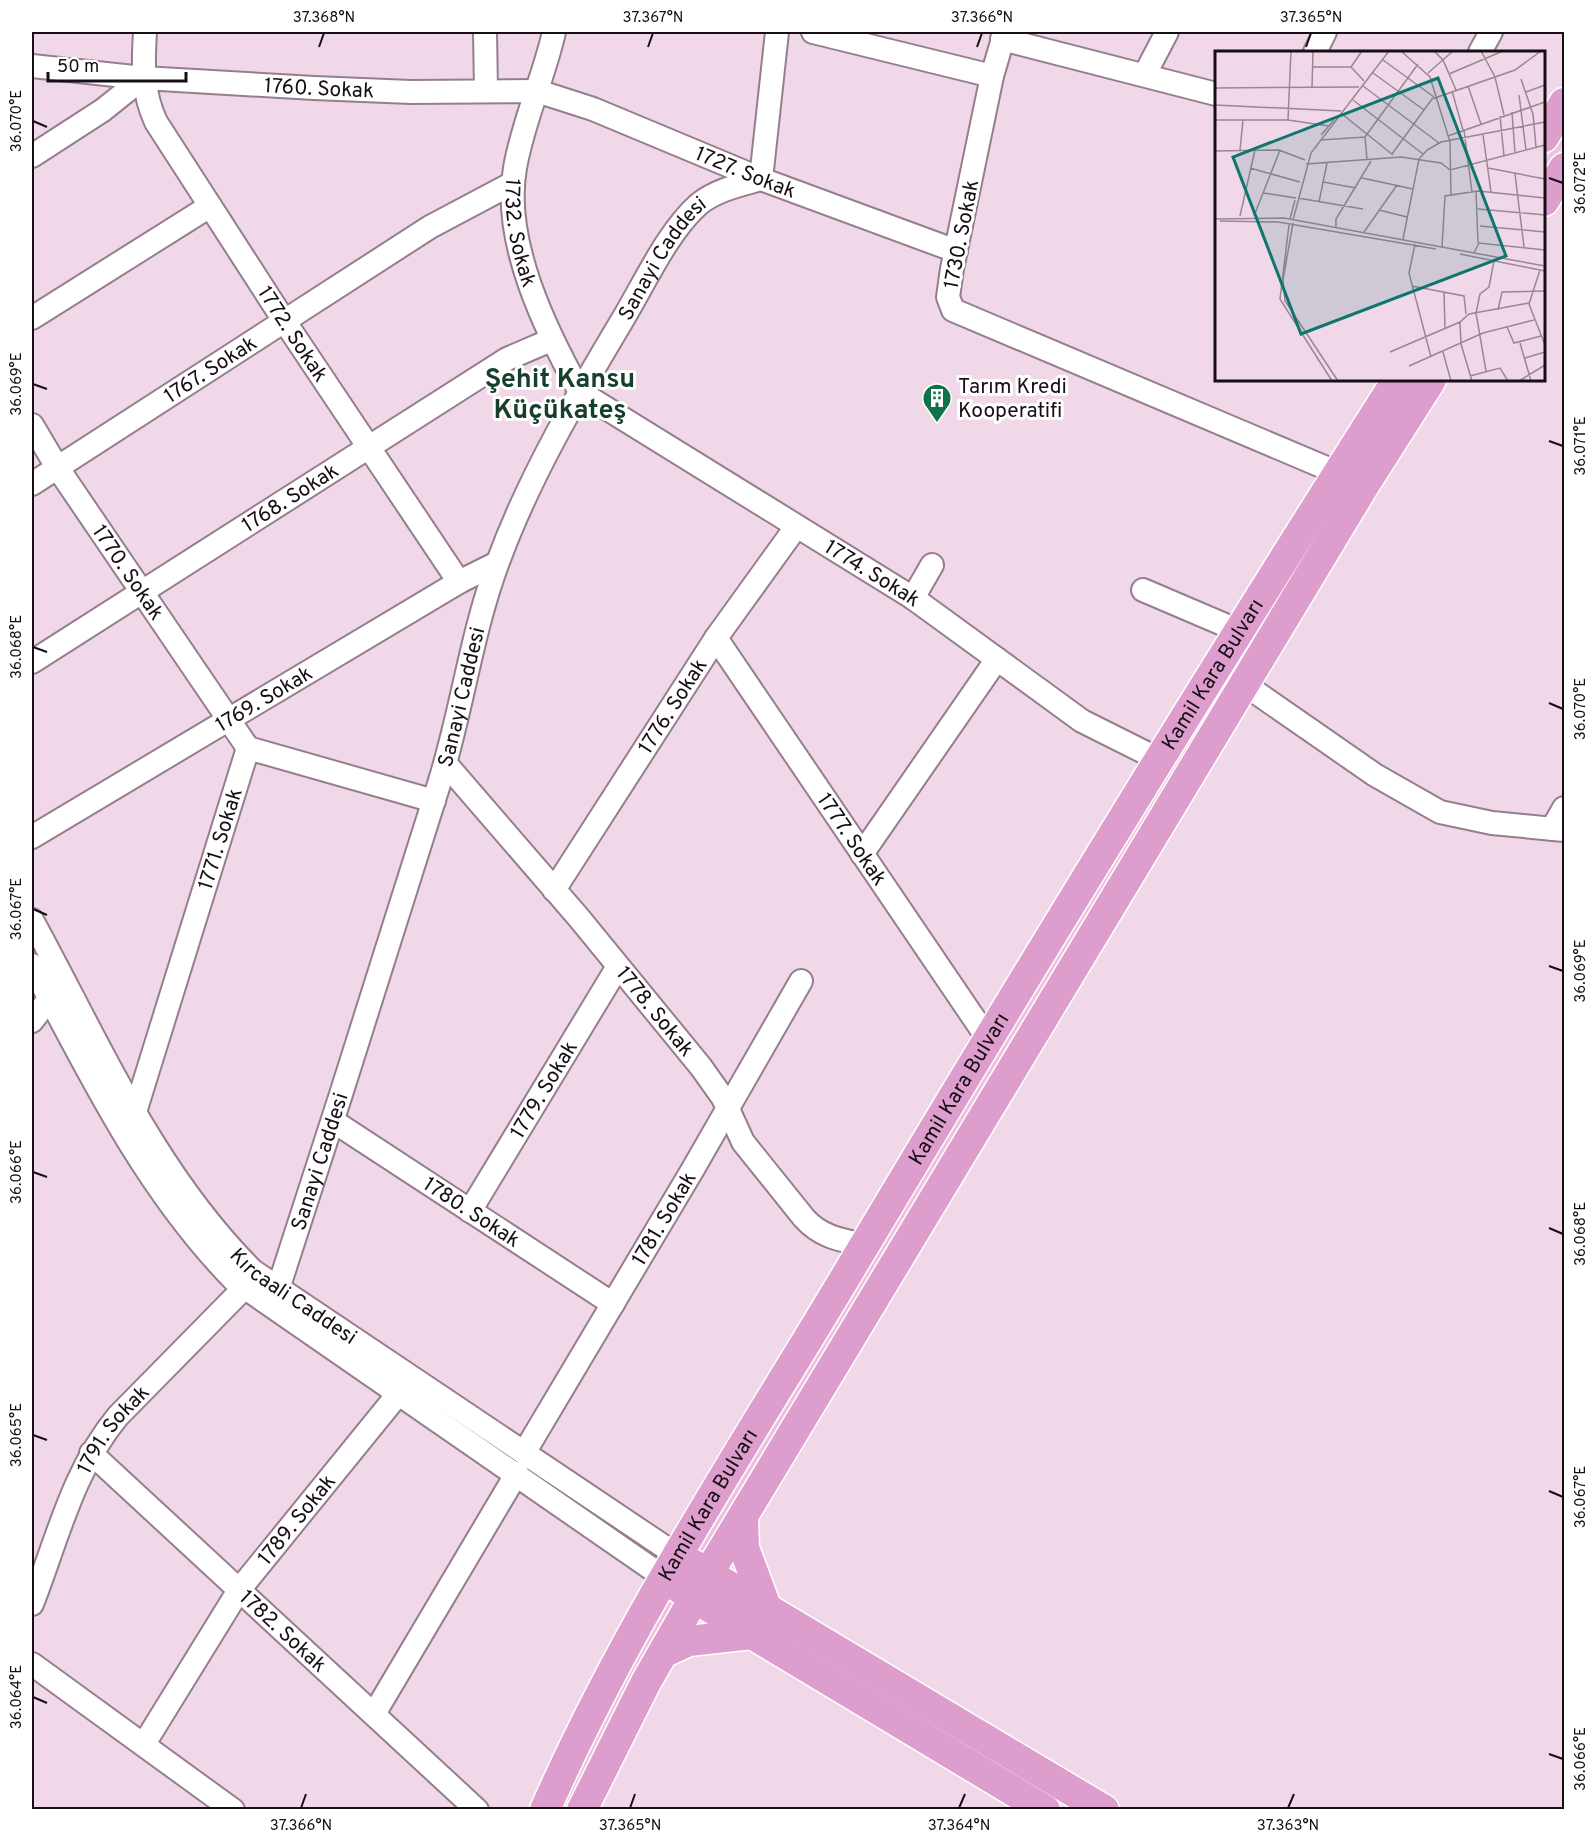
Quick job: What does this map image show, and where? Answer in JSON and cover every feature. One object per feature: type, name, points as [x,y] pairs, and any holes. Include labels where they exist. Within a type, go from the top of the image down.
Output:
[{"type":"main road","points":[[1545,135],[1564,104]]},
{"type":"main road","points":[[1545,199],[1564,168]]},
{"type":"main road","name":"Kamil Kara Bulvarı","points":[[545,1809],[602,1689],[671,1567],[988,1039],[1239,631],[1396,381]]},
{"type":"main road","name":"Kamil Kara Bulvarı","points":[[582,1809],[611,1747],[701,1586],[1363,487],[1430,381]]},
{"type":"main road","points":[[743,1518],[744,1548],[766,1607]]},
{"type":"main road","points":[[671,1567],[701,1586],[752,1634],[1045,1809]]},
{"type":"main road","points":[[701,1586],[766,1607],[1104,1809]]},
{"type":"main road","points":[[663,1653],[689,1641],[752,1634]]},
{"type":"street","name":"1772. Sokak","points":[[145,32],[143,78],[148,105],[156,122],[285,322],[459,582]]},
{"type":"street","points":[[485,32],[486,91]]},
{"type":"street","name":"1732. Sokak","points":[[554,32],[519,150],[513,183],[517,232],[524,264],[551,340],[580,392]]},
{"type":"street","points":[[761,179],[777,32]]},
{"type":"street","points":[[813,32],[992,76]]},
{"type":"street","points":[[1145,74],[1167,32]]},
{"type":"street","points":[[1316,51],[1325,32]]},
{"type":"street","points":[[1481,51],[1491,32]]},
{"type":"street","points":[[1003,35],[1215,94]]},
{"type":"street","name":"1730. Sokak","points":[[1003,35],[992,76],[956,251],[948,297],[953,310],[1338,473]]},
{"type":"street","name":"1760. Sokak","points":[[32,66],[143,78],[365,91],[537,91]]},
{"type":"street","points":[[32,156],[103,110],[143,78]]},
{"type":"street","name":"1727. Sokak","points":[[537,91],[593,109],[761,179],[956,251]]},
{"type":"street","name":"Sanayi Caddesi","points":[[278,1289],[446,764],[484,606],[497,563],[580,392],[676,231],[697,205],[718,192],[761,179]]},
{"type":"street","name":"1767. Sokak","points":[[32,484],[430,227],[513,183]]},
{"type":"street","points":[[32,318],[210,206]]},
{"type":"street","name":"1768. Sokak","points":[[32,662],[513,355],[551,340]]},
{"type":"street","name":"1774. Sokak","points":[[580,392],[913,598],[1083,721],[1160,760]]},
{"type":"street","name":"1770. Sokak","points":[[32,425],[57,467],[248,748]]},
{"type":"street","name":"1776. Sokak","points":[[555,890],[716,638],[796,526]]},
{"type":"street","name":"1769. Sokak","points":[[32,837],[228,718],[459,582],[497,563]]},
{"type":"street","points":[[913,598],[932,565]]},
{"type":"street","points":[[1143,591],[1239,631]]},
{"type":"street","name":"1777. Sokak","points":[[716,638],[988,1039]]},
{"type":"street","points":[[862,854],[997,659]]},
{"type":"street","points":[[1218,666],[1375,775],[1440,812],[1492,823],[1558,829],[1564,808]]},
{"type":"street","points":[[248,748],[434,801]]},
{"type":"street","name":"1771. Sokak","points":[[135,1112],[248,748]]},
{"type":"street","name":"1778. Sokak","points":[[446,764],[555,890],[617,968],[701,1067],[723,1098],[743,1142],[812,1227],[834,1239],[865,1245]]},
{"type":"street","name":"Kırcaali Caddesi","points":[[32,920],[135,1112],[180,1184],[209,1222],[253,1271],[520,1463],[671,1567]]},
{"type":"street","name":"Kırcaali Caddesi","points":[[32,965],[138,1157],[203,1247],[244,1288],[399,1393],[520,1463]]},
{"type":"street","name":"1779. Sokak","points":[[470,1210],[617,968]]},
{"type":"street","name":"1781. Sokak","points":[[374,1714],[801,981]]},
{"type":"street","points":[[32,1021],[50,999]]},
{"type":"street","name":"1780. Sokak","points":[[333,1121],[613,1304]]},
{"type":"street","name":"1791. Sokak","points":[[32,1604],[75,1486],[91,1453],[118,1416],[244,1288]]},
{"type":"street","name":"1789. Sokak","points":[[144,1744],[239,1590],[399,1393]]},
{"type":"street","name":"1782. Sokak","points":[[91,1453],[477,1809]]},
{"type":"street","points":[[32,1664],[233,1809]]},
{"type":"shaded area","points":[[1564,130],[1564,143],[1545,174],[1545,162]]},
{"type":"shaded area","points":[[1218,687],[1224,691],[702,1559],[696,1556]]},
{"type":"shaded area","points":[[672,1597],[677,1600],[569,1809],[560,1810],[627,1675]]},
{"type":"place","name":"Tarım Kredi Kooperatifi","points":[[937,424]]},
{"type":"district","name":"Şehit Kansu Küçükateş","points":[[560,394]]}]
